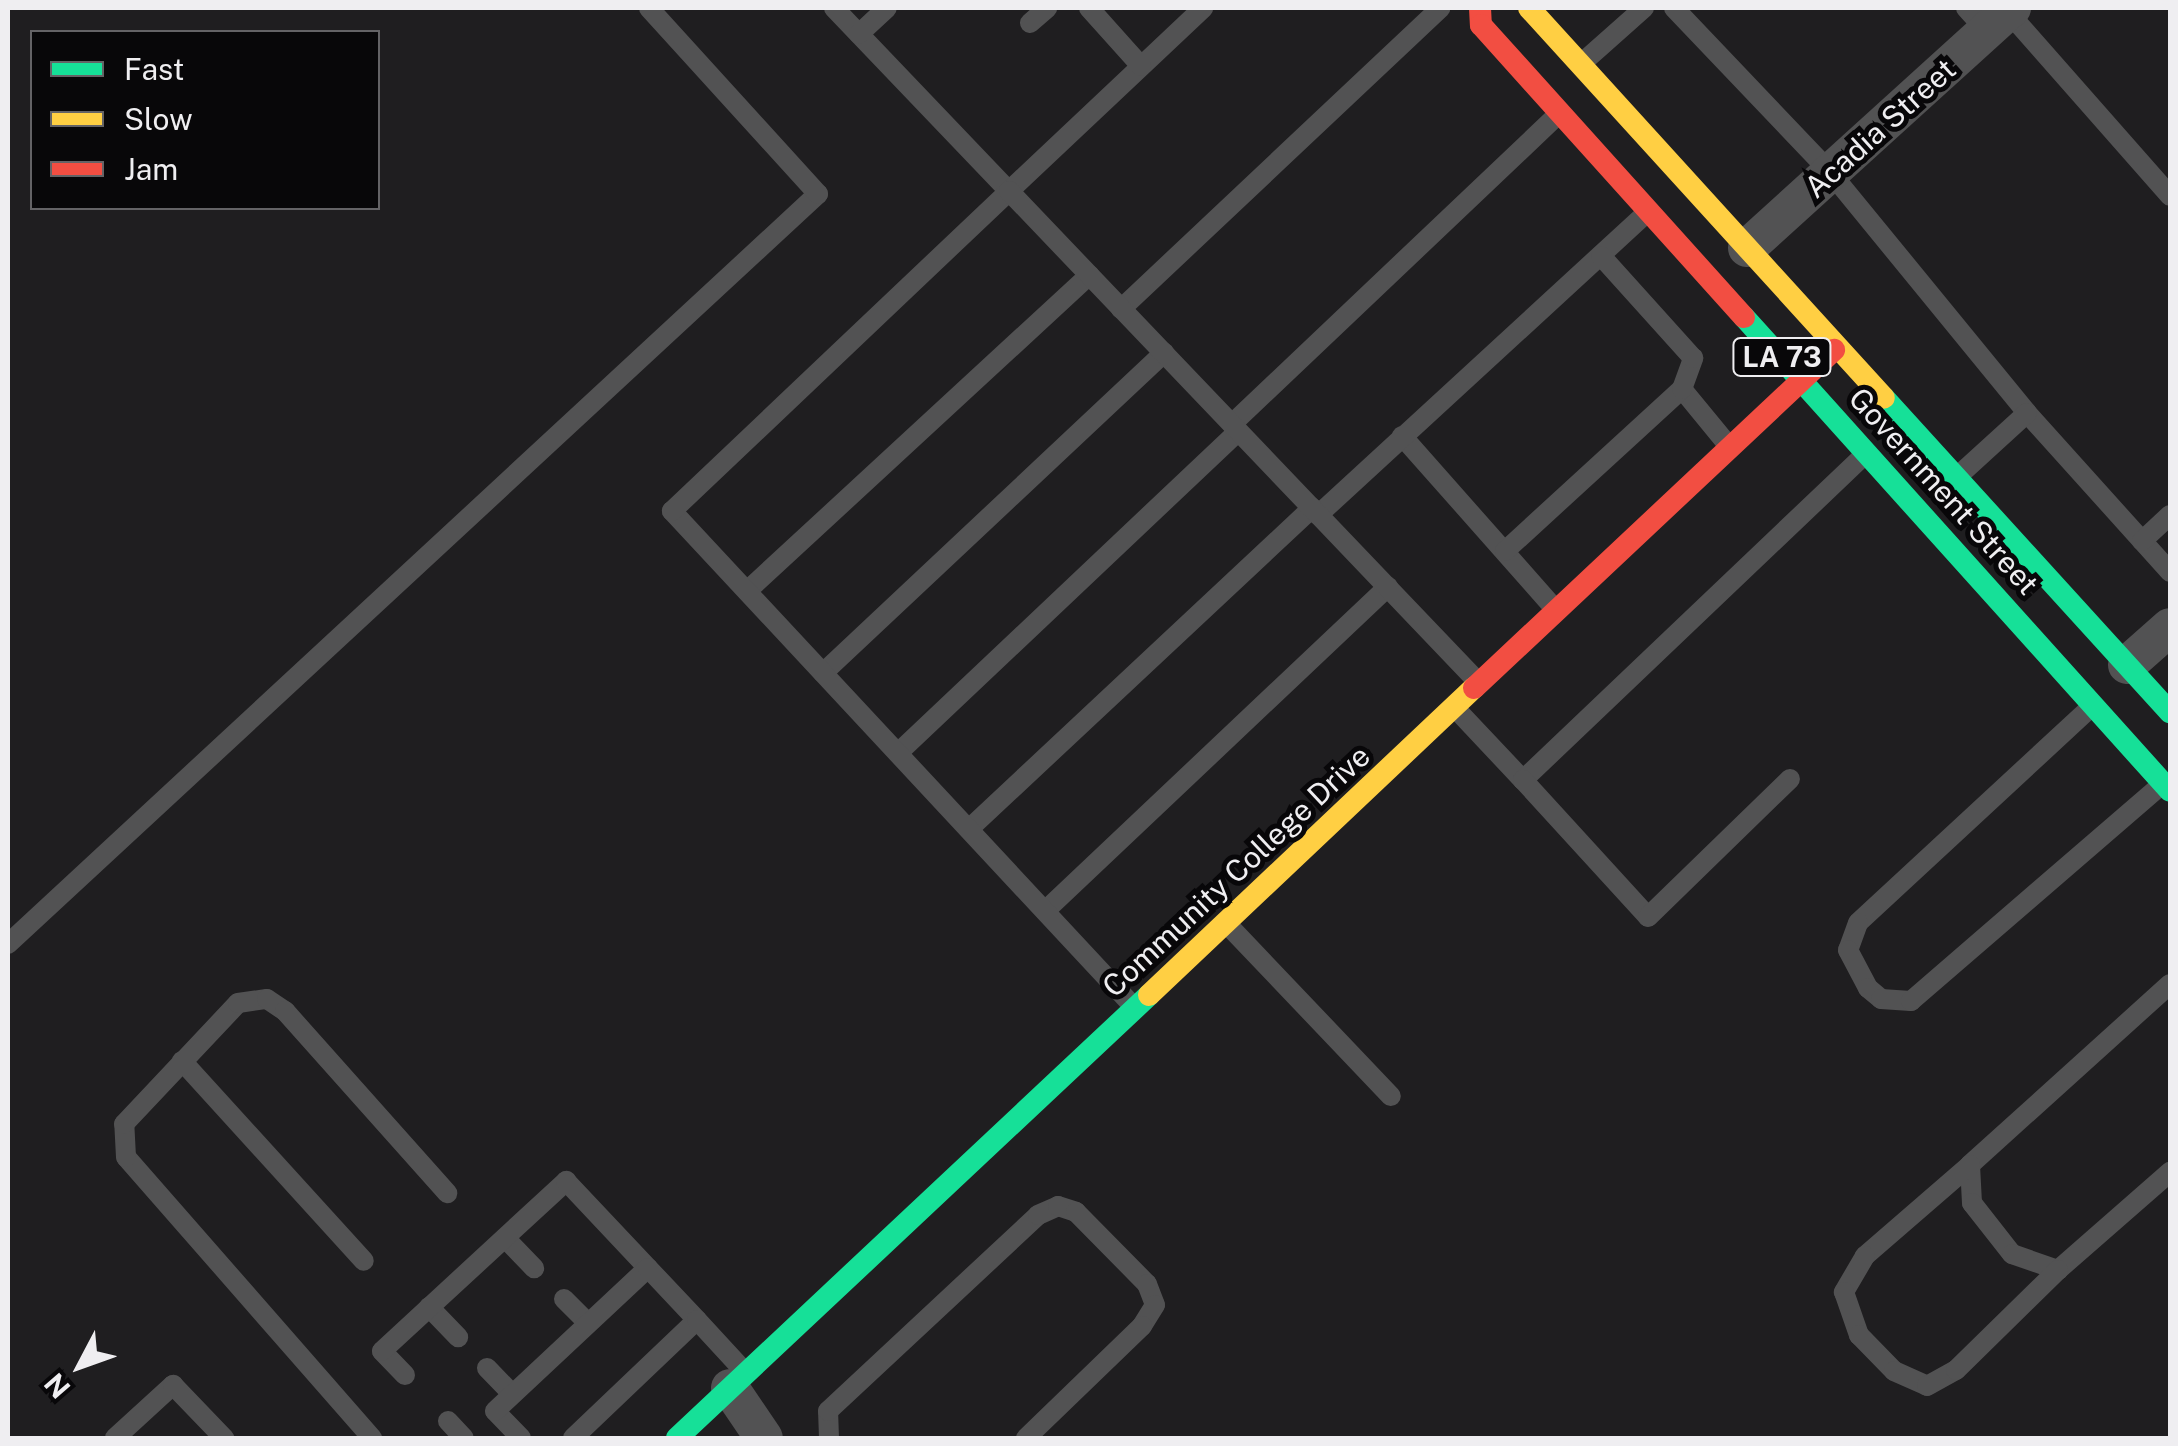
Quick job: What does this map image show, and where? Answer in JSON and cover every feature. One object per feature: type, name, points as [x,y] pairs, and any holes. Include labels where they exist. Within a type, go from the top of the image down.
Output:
[{"type":"main road","name":"Government Street","points":[[1480,8],[1481,25],[2167,787]]},
{"type":"main road","name":"Government Street","points":[[1530,8],[2170,712]]},
{"type":"main road","points":[[1598,154],[1628,162],[1706,248],[1723,256],[1747,248]]},
{"type":"main road","name":"Community College Drive","points":[[677,1438],[1837,348]]},
{"type":"street","name":"Acadia Street","points":[[1747,248],[1993,14]]},
{"type":"street","points":[[2127,664],[2170,626]]},
{"type":"street","points":[[738,1381],[764,1438]]},
{"type":"lane","points":[[8,944],[818,194],[650,8]]},
{"type":"lane","points":[[834,8],[1479,684]]},
{"type":"lane","points":[[859,34],[887,8]]},
{"type":"lane","points":[[1030,23],[1047,8]]},
{"type":"lane","points":[[1089,8],[1141,66]]},
{"type":"lane","points":[[1134,1007],[672,511],[1202,8]]},
{"type":"lane","points":[[1121,309],[1440,8]]},
{"type":"lane","points":[[1674,8],[1830,172],[2027,413],[2170,572]]},
{"type":"lane","points":[[1581,64],[1636,10]]},
{"type":"lane","points":[[1993,14],[2170,196]]},
{"type":"lane","points":[[898,752],[1561,113]]},
{"type":"lane","points":[[968,829],[1650,211]]},
{"type":"lane","points":[[1505,551],[1682,389],[1693,358],[1600,256]]},
{"type":"lane","points":[[747,591],[1089,275]]},
{"type":"lane","points":[[823,673],[1164,353]]},
{"type":"lane","points":[[1682,389],[1730,448]]},
{"type":"lane","points":[[1956,478],[2027,413]]},
{"type":"lane","points":[[1402,436],[1557,610]]},
{"type":"lane","points":[[1523,780],[1868,452]]},
{"type":"lane","points":[[2142,541],[2170,516]]},
{"type":"lane","points":[[1045,911],[1388,587]]},
{"type":"lane","points":[[2095,703],[1858,923],[1848,950],[1868,988],[1881,1000],[1911,1002],[2167,787]]},
{"type":"lane","points":[[1454,706],[1648,917],[1790,779]]},
{"type":"lane","points":[[1225,922],[1391,1096]]},
{"type":"lane","points":[[2170,984],[1866,1256],[1844,1292],[1859,1335],[1894,1370],[1927,1386],[1956,1370],[2058,1270],[2170,1172]]},
{"type":"lane","points":[[372,1438],[126,1157],[124,1124],[238,1003],[267,999],[285,1010],[446,1193]]},
{"type":"lane","points":[[182,1061],[364,1261]]},
{"type":"lane","points":[[1970,1165],[1972,1202],[1990,1233],[2012,1254],[2058,1270]]},
{"type":"lane","points":[[405,1375],[382,1351],[566,1180],[696,1320],[738,1381]]},
{"type":"lane","points":[[829,1438],[828,1411],[1038,1215],[1058,1206],[1076,1212],[1147,1284],[1155,1305],[1142,1326],[1026,1438]]},
{"type":"lane","points":[[505,1238],[534,1268]]},
{"type":"lane","points":[[521,1438],[495,1411],[648,1268]]},
{"type":"lane","points":[[564,1299],[588,1323]]},
{"type":"lane","points":[[430,1307],[458,1338]]},
{"type":"lane","points":[[572,1438],[696,1320]]},
{"type":"lane","points":[[486,1368],[512,1394]]},
{"type":"lane","points":[[115,1438],[173,1385],[224,1438]]},
{"type":"lane","points":[[448,1422],[464,1438]]},
{"type":"traffic: fast","points":[[1744,317],[2170,791]]},
{"type":"traffic: fast","points":[[1884,398],[2170,712]]},
{"type":"traffic: fast","points":[[677,1438],[1149,995]]},
{"type":"traffic: slow","points":[[1529,8],[1884,398]]},
{"type":"traffic: slow","points":[[1149,995],[1474,688]]},
{"type":"traffic: jam","points":[[1480,8],[1481,25],[1744,317]]},
{"type":"traffic: jam","points":[[1474,688],[1834,350]]}]
